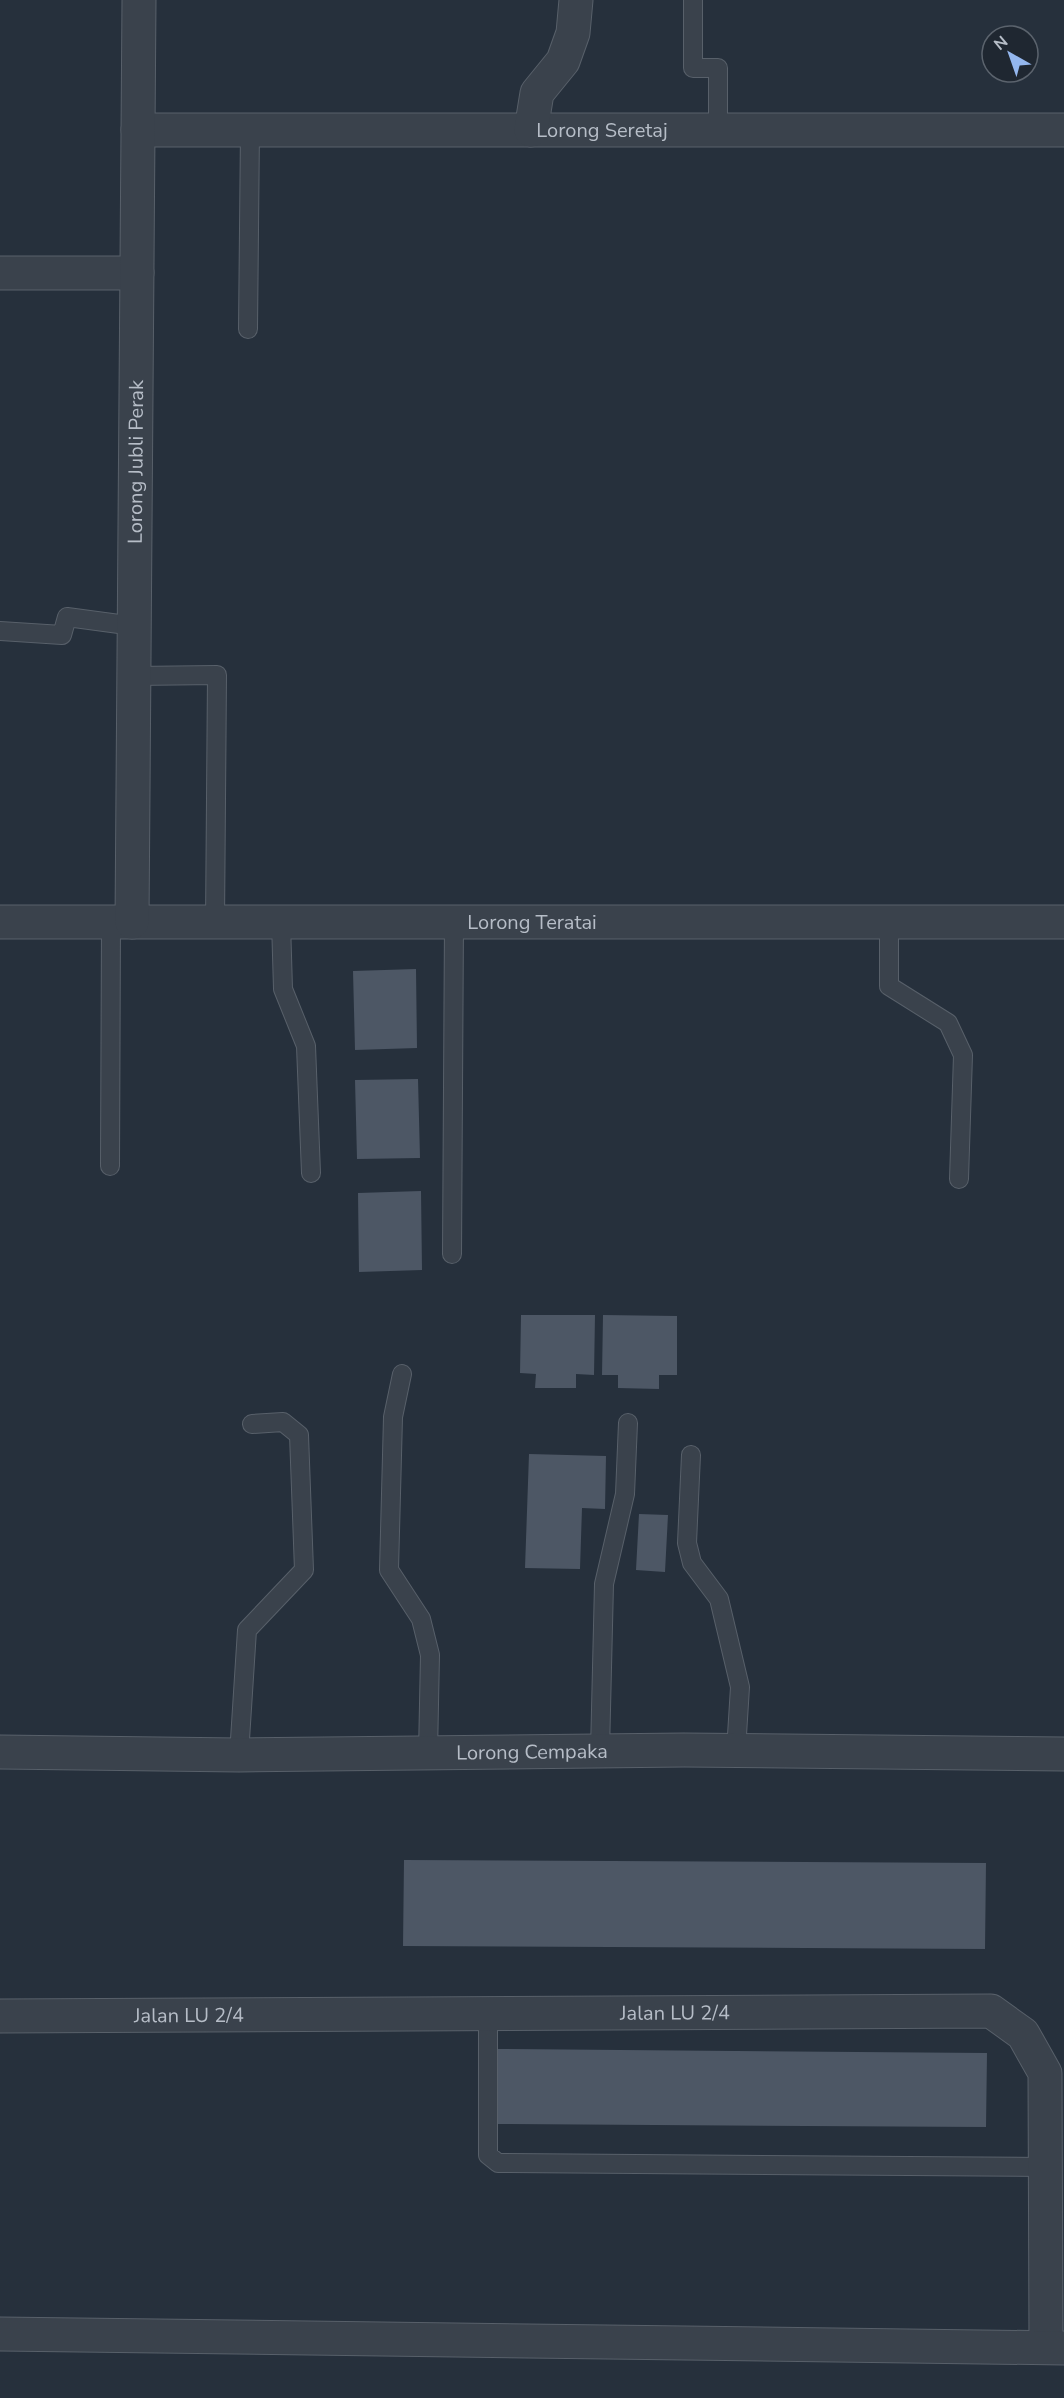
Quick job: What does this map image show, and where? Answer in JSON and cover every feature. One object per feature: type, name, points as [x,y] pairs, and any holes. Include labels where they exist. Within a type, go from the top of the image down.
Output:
[{"type":"street","name":"Lorong Jubli Perak","points":[[122,922],[134,676],[139,0]]},
{"type":"street","points":[[531,130],[537,93],[562,61],[573,33],[576,0]]},
{"type":"street","name":"Lorong Seretaj","points":[[138,130],[1064,130]]},
{"type":"street","points":[[0,273],[137,273]]},
{"type":"street","name":"Lorong Teratai","points":[[0,922],[1064,922]]},
{"type":"street","name":"Lorong Cempaka","points":[[0,1752],[239,1755],[600,1751],[1064,1754]]},
{"type":"street","name":"Jalan LU 2/4","points":[[0,2016],[990,2011],[1023,2034],[1045,2073],[1045,2167],[1055,2348]]},
{"type":"street","points":[[0,2334],[1055,2348]]},
{"type":"lane","points":[[693,0],[693,68],[718,68],[718,130]]},
{"type":"lane","points":[[248,329],[249,130]]},
{"type":"lane","points":[[0,631],[62,635],[67,617],[134,626]]},
{"type":"lane","points":[[134,676],[217,675],[215,923]]},
{"type":"lane","points":[[110,1166],[122,922]]},
{"type":"lane","points":[[281,922],[283,989],[306,1046],[311,1173]]},
{"type":"lane","points":[[452,1254],[454,922]]},
{"type":"lane","points":[[889,922],[889,986],[948,1023],[963,1055],[959,1179]]},
{"type":"lane","points":[[402,1374],[393,1417],[389,1570],[422,1619],[430,1655],[428,1753]]},
{"type":"lane","points":[[239,1755],[247,1630],[304,1570],[299,1435],[283,1422],[252,1424]]},
{"type":"lane","points":[[600,1751],[604,1584],[626,1494],[628,1423]]},
{"type":"lane","points":[[691,1455],[687,1543],[693,1563],[719,1599],[740,1687],[736,1751]]},
{"type":"lane","points":[[488,2014],[488,2155],[498,2163],[1045,2167]]},
{"type":"building","points":[[416,969],[417,1048],[355,1050],[353,971]]},
{"type":"building","points":[[418,1079],[420,1158],[357,1159],[355,1080]]},
{"type":"building","points":[[421,1191],[422,1270],[359,1272],[358,1193]]},
{"type":"building","points":[[521,1315],[595,1315],[594,1375],[576,1374],[576,1388],[535,1388],[536,1374],[520,1373]]},
{"type":"building","points":[[603,1315],[677,1316],[677,1375],[659,1375],[659,1389],[618,1388],[618,1375],[602,1375]]},
{"type":"building","points":[[529,1454],[606,1456],[605,1509],[582,1508],[580,1569],[525,1568]]},
{"type":"building","points":[[639,1514],[668,1515],[665,1572],[636,1570]]},
{"type":"building","points":[[404,1860],[986,1863],[985,1949],[403,1946]]},
{"type":"building","points":[[498,2049],[987,2053],[986,2127],[497,2124]]}]
